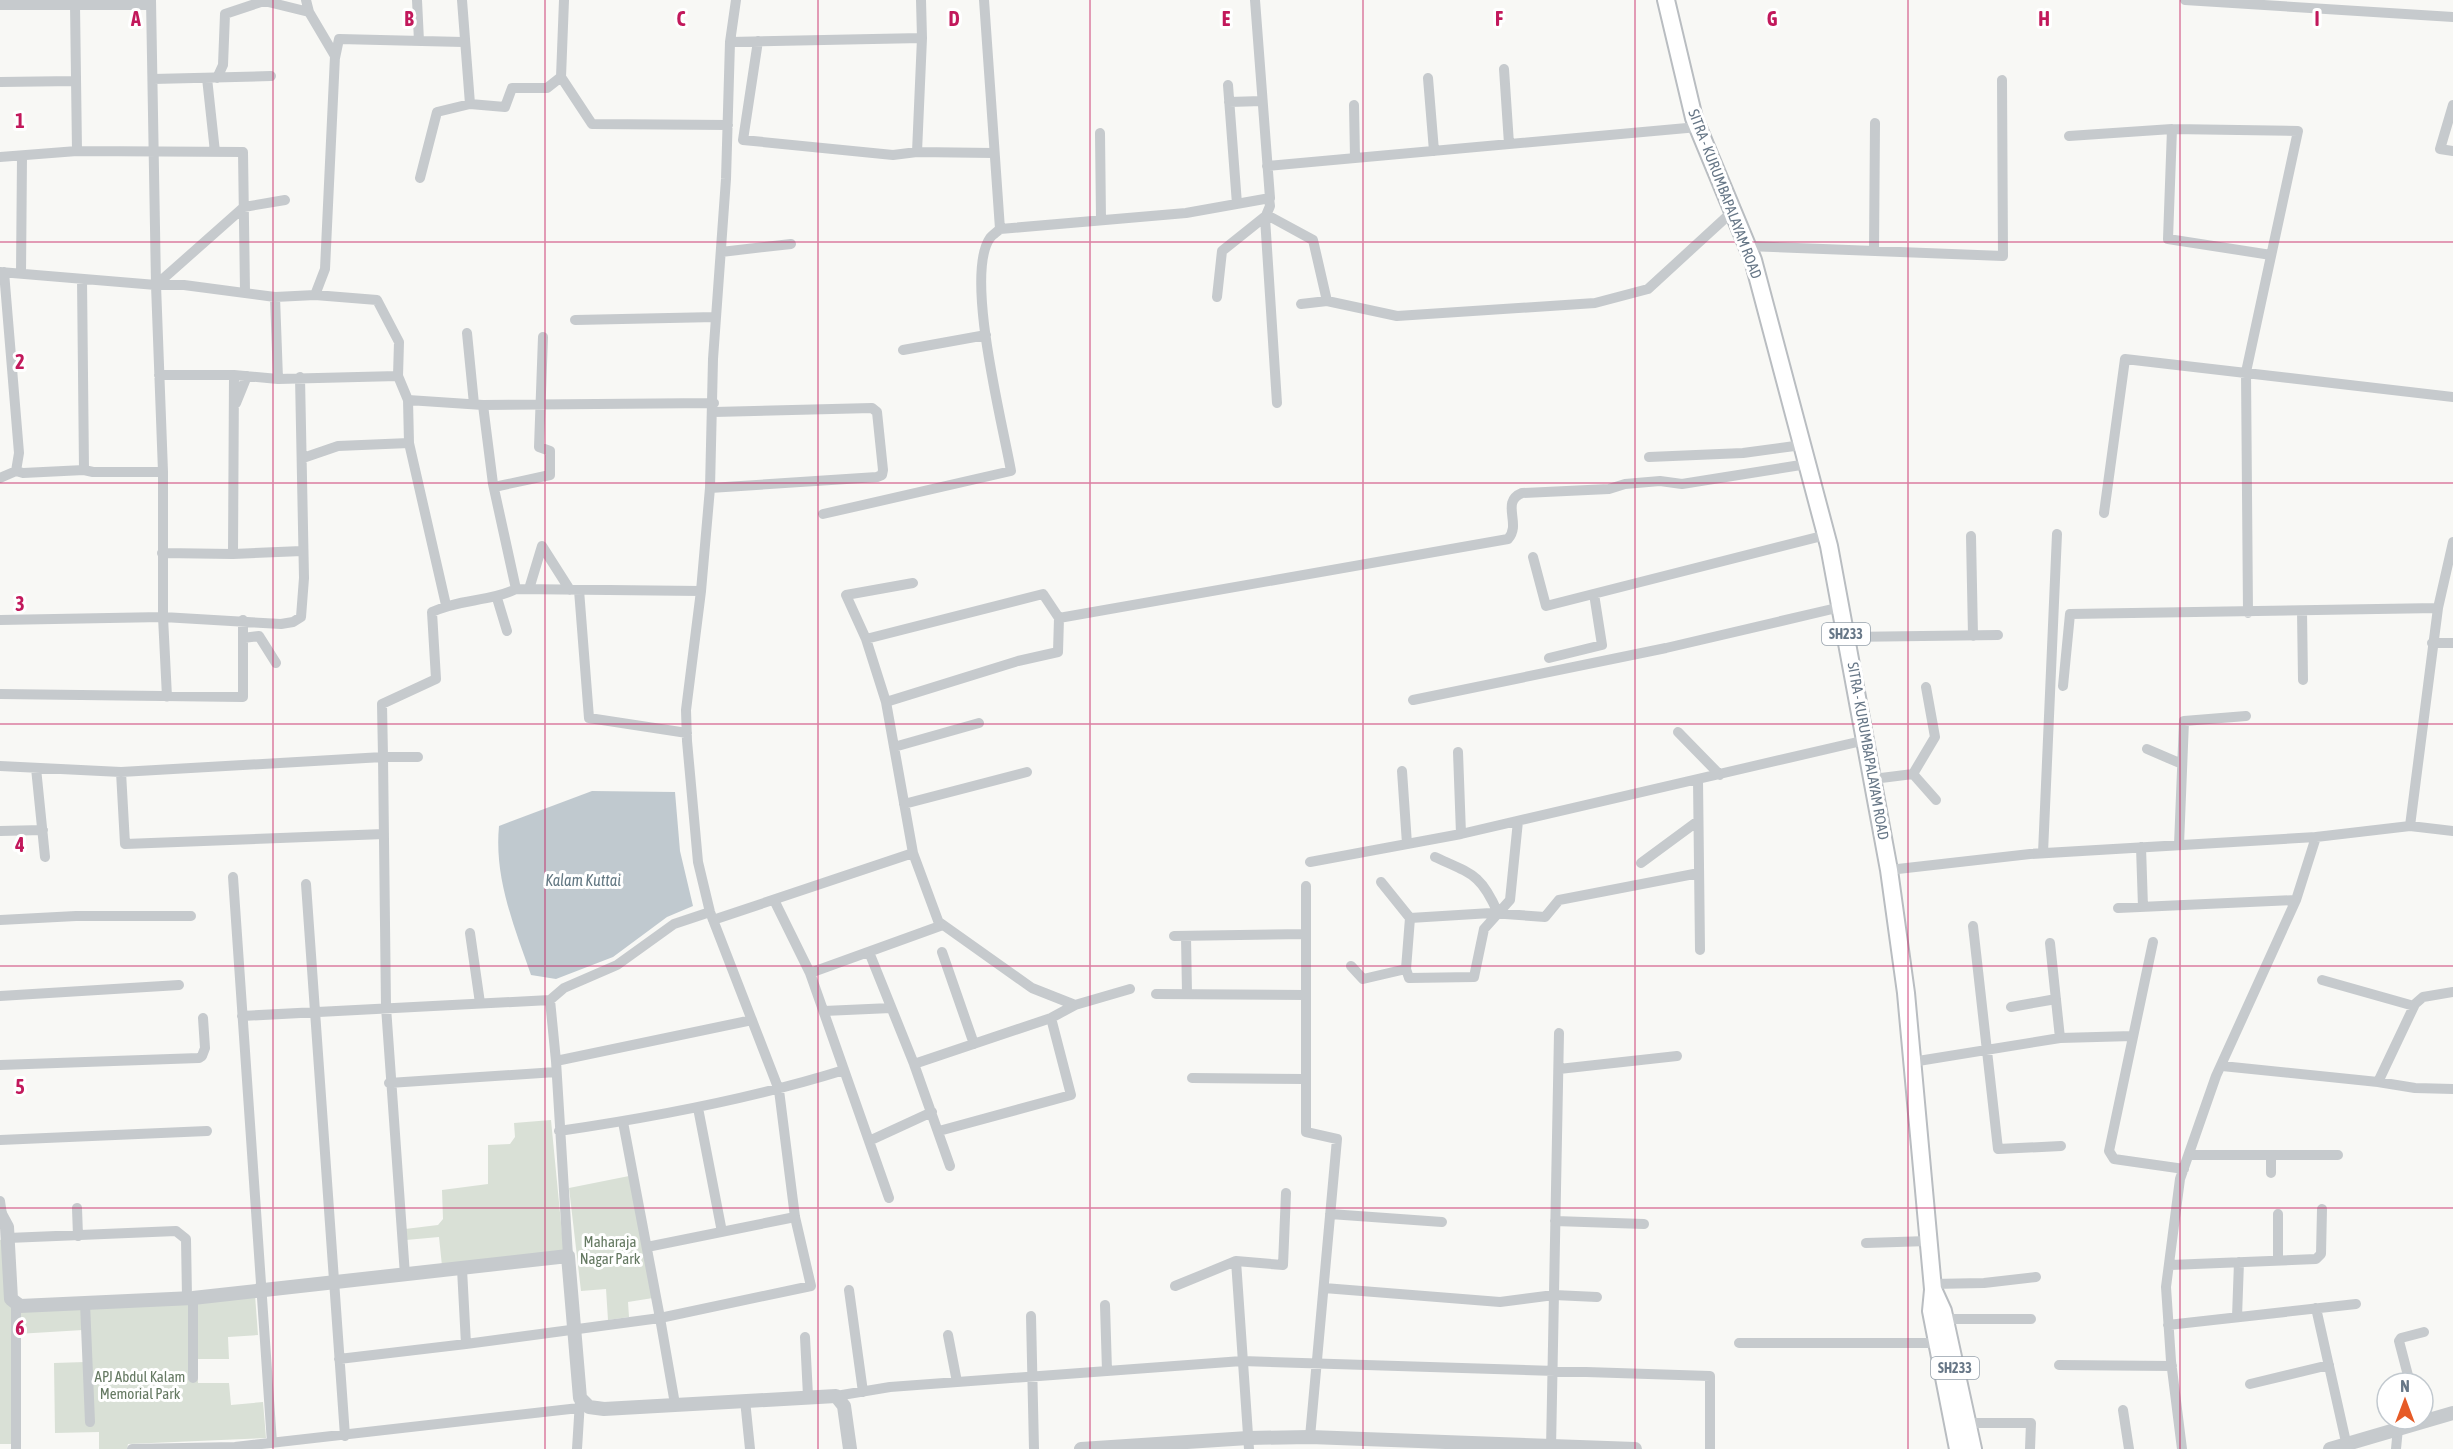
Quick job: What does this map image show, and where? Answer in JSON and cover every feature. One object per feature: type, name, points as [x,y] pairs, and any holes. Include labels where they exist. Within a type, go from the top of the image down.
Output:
[{"type":"main road","name":"SITRA - KURUMBAPALAYAM ROAD","points":[[1666,0],[1698,127],[1748,246],[1826,535],[1889,870],[1912,1062],[1932,1286],[1945,1318],[1972,1449]]},
{"type":"main road","points":[[1932,1286],[1931,1311],[1958,1449]]},
{"type":"street","points":[[306,0],[309,12],[335,59]]},
{"type":"street","points":[[417,0],[419,41]]},
{"type":"street","points":[[462,0],[463,42],[470,104]]},
{"type":"street","points":[[564,0],[561,77],[592,124],[728,124]]},
{"type":"street","points":[[339,1359],[660,1318],[811,1286],[795,1217],[779,1090],[712,916],[698,862],[687,733],[686,710],[701,591],[710,488],[730,42],[736,0]]},
{"type":"street","points":[[917,152],[922,38],[921,0]]},
{"type":"street","points":[[984,0],[1000,229]]},
{"type":"street","points":[[1255,0],[1270,206],[1267,215],[1277,403]]},
{"type":"street","points":[[2185,0],[2453,17]]},
{"type":"street","points":[[215,152],[212,78],[223,65],[225,14],[264,1],[309,12]]},
{"type":"street","points":[[0,5],[151,2],[162,472],[162,617],[167,697]]},
{"type":"street","points":[[75,5],[77,151]]},
{"type":"street","points":[[730,42],[922,38]]},
{"type":"street","points":[[315,295],[325,269],[335,59],[339,39],[463,42]]},
{"type":"street","points":[[758,41],[743,140],[893,155],[917,152],[993,153]]},
{"type":"street","points":[[1504,69],[1509,144]]},
{"type":"street","points":[[153,80],[271,76]]},
{"type":"street","points":[[420,178],[437,112],[470,104],[505,107],[512,88],[547,88],[561,77]]},
{"type":"street","points":[[1428,78],[1434,151]]},
{"type":"street","points":[[1748,246],[2003,256],[2002,80]]},
{"type":"street","points":[[0,82],[76,81]]},
{"type":"street","points":[[1228,85],[1237,204]]},
{"type":"street","points":[[1229,102],[1262,101]]},
{"type":"street","points":[[1354,105],[1355,158]]},
{"type":"street","points":[[2453,105],[2440,149],[2453,151]]},
{"type":"street","points":[[1874,251],[1875,123]]},
{"type":"street","points":[[1267,166],[1698,127]]},
{"type":"street","points":[[2172,129],[2168,238],[2271,255]]},
{"type":"street","points":[[2069,136],[2172,129],[2298,131],[2246,372],[2248,613]]},
{"type":"street","points":[[1100,132],[1101,220]]},
{"type":"street","points":[[0,157],[77,151],[243,152],[245,292]]},
{"type":"street","points":[[21,274],[22,157]]},
{"type":"street","points":[[823,514],[1011,471],[982,313],[982,266],[989,239],[1000,229],[1186,213],[1269,198]]},
{"type":"street","points":[[156,285],[244,207],[285,200]]},
{"type":"street","points":[[1301,304],[1327,301],[1397,316],[1595,303],[1648,288],[1733,211]]},
{"type":"street","points":[[1267,215],[1313,240],[1327,301]]},
{"type":"street","points":[[1217,297],[1222,251],[1267,215]]},
{"type":"street","points":[[721,252],[791,244]]},
{"type":"street","points":[[16,471],[19,453],[2,272],[245,292],[275,297],[315,295],[377,300],[399,342],[398,376],[408,400],[409,443],[446,605]]},
{"type":"street","points":[[82,279],[84,470]]},
{"type":"street","points":[[275,297],[278,380]]},
{"type":"street","points":[[575,320],[716,317]]},
{"type":"street","points":[[467,333],[478,404],[516,589]]},
{"type":"street","points":[[903,350],[986,335]]},
{"type":"street","points":[[494,487],[550,475],[550,450],[539,447],[543,337]]},
{"type":"street","points":[[2104,513],[2125,359],[2453,397]]},
{"type":"street","points":[[159,375],[234,375],[278,380],[300,377],[398,376]]},
{"type":"street","points":[[233,554],[234,375]]},
{"type":"street","points":[[234,407],[247,376]]},
{"type":"street","points":[[0,620],[162,617],[281,624],[293,622],[301,617],[303,458],[300,377]]},
{"type":"street","points":[[408,400],[478,404],[872,408],[877,412],[884,470],[882,475],[710,488]]},
{"type":"street","points":[[303,458],[338,446],[409,443]]},
{"type":"street","points":[[1649,457],[1743,453],[1802,445]]},
{"type":"street","points":[[1059,618],[1508,539],[1514,528],[1511,503],[1515,496],[1522,493],[1609,489],[1625,484],[1660,481],[1682,484],[1807,464]]},
{"type":"street","points":[[0,478],[16,471],[23,473],[84,470],[162,472]]},
{"type":"street","points":[[2043,853],[2057,534]]},
{"type":"street","points":[[1533,557],[1546,606],[1826,535]]},
{"type":"street","points":[[1971,536],[1973,636]]},
{"type":"street","points":[[2410,826],[2432,643],[2453,542]]},
{"type":"street","points":[[529,589],[542,546],[575,590],[589,718],[687,733]]},
{"type":"street","points":[[162,553],[233,554],[302,551]]},
{"type":"street","points":[[810,973],[940,926],[913,853],[886,702],[866,639],[846,595],[914,584]]},
{"type":"street","points":[[405,1275],[389,1083],[382,704],[436,679],[432,612],[446,605],[497,598],[516,589],[701,591]]},
{"type":"street","points":[[866,639],[1043,594],[1059,618],[1058,652],[1018,661],[886,702]]},
{"type":"street","points":[[1549,658],[1602,645],[1594,594]]},
{"type":"street","points":[[497,598],[507,631]]},
{"type":"street","points":[[1413,700],[1666,648],[1841,607]]},
{"type":"street","points":[[2063,686],[2070,614],[2248,613],[2438,608]]},
{"type":"street","points":[[2302,611],[2303,680]]},
{"type":"street","points":[[0,694],[243,697],[243,620]]},
{"type":"street","points":[[1847,637],[1998,635]]},
{"type":"street","points":[[243,638],[259,636],[276,663]]},
{"type":"street","points":[[2432,643],[2453,643]]},
{"type":"street","points":[[1913,774],[1935,737],[1926,687]]},
{"type":"street","points":[[2179,845],[2184,721],[2246,716]]},
{"type":"street","points":[[894,747],[979,723]]},
{"type":"street","points":[[1678,732],[1720,775]]},
{"type":"street","points":[[1310,862],[1461,834],[1866,740]]},
{"type":"street","points":[[2147,749],[2182,764]]},
{"type":"street","points":[[1458,752],[1461,834]]},
{"type":"street","points":[[0,766],[121,772],[418,757]]},
{"type":"street","points":[[36,768],[45,857]]},
{"type":"street","points":[[1402,771],[1407,844]]},
{"type":"street","points":[[121,772],[125,844],[384,834]]},
{"type":"street","points":[[904,804],[1027,772]]},
{"type":"street","points":[[1873,779],[1913,774]]},
{"type":"street","points":[[1913,774],[1936,800]]},
{"type":"street","points":[[1698,780],[1700,950]]},
{"type":"street","points":[[1381,882],[1410,918],[1406,969],[1409,978],[1473,977],[1484,929],[1510,900],[1518,821]]},
{"type":"street","points":[[1641,862],[1698,821]]},
{"type":"street","points":[[1889,870],[2043,853],[2316,837],[2410,826],[2453,831]]},
{"type":"street","points":[[0,831],[43,830]]},
{"type":"street","points":[[2182,1449],[2168,1326],[2166,1287],[2184,1169],[2216,1076],[2296,900],[2316,837]]},
{"type":"street","points":[[2141,848],[2143,907]]},
{"type":"street","points":[[242,1016],[550,1000],[564,988],[617,965],[674,924],[774,900],[913,853]]},
{"type":"street","points":[[1435,858],[1476,875],[1489,892],[1498,913]]},
{"type":"street","points":[[1410,918],[1498,913],[1545,917],[1559,900],[1699,873]]},
{"type":"street","points":[[233,877],[272,1443]]},
{"type":"street","points":[[306,884],[345,1436]]},
{"type":"street","points":[[1306,886],[1304,1079],[1306,1131],[1337,1139],[1310,1437]]},
{"type":"street","points":[[774,900],[810,973],[889,1198]]},
{"type":"street","points":[[2118,908],[2296,900]]},
{"type":"street","points":[[0,920],[76,916],[191,916]]},
{"type":"street","points":[[939,922],[1032,988],[1075,1005]]},
{"type":"street","points":[[1973,926],[1998,1149],[2061,1146]]},
{"type":"street","points":[[470,933],[480,1003]]},
{"type":"street","points":[[1174,936],[1306,934]]},
{"type":"street","points":[[1186,936],[1187,994]]},
{"type":"street","points":[[2153,942],[2109,1152],[2114,1159],[2184,1169]]},
{"type":"street","points":[[2050,943],[2061,1038]]},
{"type":"street","points":[[869,952],[914,1064],[950,1166]]},
{"type":"street","points":[[942,952],[974,1044]]},
{"type":"street","points":[[1351,966],[1363,979],[1406,969]]},
{"type":"street","points":[[2322,980],[2414,1006]]},
{"type":"street","points":[[0,996],[179,985]]},
{"type":"street","points":[[914,1064],[1051,1018],[1075,1005],[1130,989]]},
{"type":"street","points":[[2378,1082],[2414,1006],[2423,997],[2453,992]]},
{"type":"street","points":[[1156,994],[1306,995]]},
{"type":"street","points":[[2011,1007],[2056,999]]},
{"type":"street","points":[[550,1000],[580,1403],[577,1449]]},
{"type":"street","points":[[824,1011],[891,1008]]},
{"type":"street","points":[[0,1065],[199,1058],[205,1048],[203,1018]]},
{"type":"street","points":[[939,1131],[1071,1095],[1051,1018]]},
{"type":"street","points":[[389,1083],[556,1066],[752,1020]]},
{"type":"street","points":[[1551,1448],[1559,1033]]},
{"type":"street","points":[[1912,1062],[2061,1038],[2133,1036]]},
{"type":"street","points":[[1558,1069],[1677,1056]]},
{"type":"street","points":[[2222,1066],[2415,1088],[2453,1089]]},
{"type":"street","points":[[559,1131],[698,1108],[779,1090],[844,1070]]},
{"type":"street","points":[[1192,1078],[1304,1079]]},
{"type":"street","points":[[698,1108],[722,1232]]},
{"type":"street","points":[[869,1141],[932,1112]]},
{"type":"street","points":[[623,1122],[675,1404]]},
{"type":"street","points":[[0,1140],[207,1131]]},
{"type":"street","points":[[2189,1155],[2338,1155]]},
{"type":"street","points":[[2271,1155],[2271,1173]]},
{"type":"street","points":[[1175,1286],[1236,1261],[1283,1265],[1286,1193]]},
{"type":"street","points":[[0,1201],[1,1215],[7,1227],[11,1299],[20,1306],[190,1298],[568,1256]]},
{"type":"street","points":[[77,1208],[78,1236]]},
{"type":"street","points":[[2170,1265],[2319,1257],[2322,1209]]},
{"type":"street","points":[[1330,1214],[1442,1222]]},
{"type":"street","points":[[2278,1214],[2278,1261]]},
{"type":"street","points":[[647,1247],[795,1217]]},
{"type":"street","points":[[1555,1221],[1644,1224]]},
{"type":"street","points":[[8,1239],[176,1231],[183,1234],[186,1239],[193,1378]]},
{"type":"street","points":[[1866,1243],[1928,1241]]},
{"type":"street","points":[[1236,1261],[1249,1443]]},
{"type":"street","points":[[2237,1317],[2239,1262]]},
{"type":"street","points":[[462,1269],[465,1344]]},
{"type":"street","points":[[1932,1286],[2036,1277]]},
{"type":"street","points":[[1324,1288],[1500,1302],[1554,1295],[1598,1297]]},
{"type":"street","points":[[849,1290],[863,1392]]},
{"type":"street","points":[[16,1303],[16,1449]]},
{"type":"street","points":[[85,1303],[90,1422]]},
{"type":"street","points":[[2168,1326],[2356,1304]]},
{"type":"street","points":[[1105,1305],[1107,1371]]},
{"type":"street","points":[[2316,1308],[2346,1442]]},
{"type":"street","points":[[1031,1316],[1034,1449]]},
{"type":"street","points":[[1945,1318],[2031,1318]]},
{"type":"street","points":[[2407,1371],[2399,1341],[2401,1338],[2424,1332]]},
{"type":"street","points":[[948,1335],[957,1382]]},
{"type":"street","points":[[805,1337],[808,1396]]},
{"type":"street","points":[[1739,1343],[1937,1343]]},
{"type":"street","points":[[132,1449],[272,1443],[345,1436],[580,1403],[604,1409],[836,1396],[957,1382],[1242,1361],[1710,1376],[1710,1449]]},
{"type":"street","points":[[2059,1365],[2172,1366]]},
{"type":"street","points":[[2250,1384],[2329,1365]]},
{"type":"street","points":[[836,1396],[844,1406],[850,1449]]},
{"type":"street","points":[[745,1400],[750,1449]]},
{"type":"street","points":[[2123,1410],[2129,1449]]},
{"type":"street","points":[[2435,1417],[2453,1413]]},
{"type":"street","points":[[1967,1423],[2031,1423],[2030,1449]]},
{"type":"street","points":[[2331,1449],[2346,1442],[2387,1431]]},
{"type":"street","points":[[2396,1449],[2398,1431]]},
{"type":"street","points":[[1081,1449],[1249,1443],[1310,1437],[1551,1448],[1635,1449]]},
{"type":"green space","points":[[551,1120],[564,1254],[442,1266],[439,1237],[406,1240],[405,1229],[438,1225],[443,1219],[442,1190],[488,1184],[488,1145],[510,1144],[515,1137],[514,1123]]},
{"type":"green space","name":"Maharaja Nagar Park","points":[[629,1176],[653,1298],[628,1302],[629,1317],[608,1320],[606,1289],[581,1291],[569,1188]]},
{"type":"green space","name":"APJ Abdul Kalam Memorial Park","points":[[4,1239],[7,1300],[255,1295],[258,1335],[228,1337],[229,1359],[197,1359],[198,1383],[229,1383],[231,1405],[263,1402],[266,1438],[128,1444],[127,1449],[99,1449],[99,1432],[55,1433],[54,1363],[85,1362],[83,1330],[17,1334],[18,1444],[0,1444],[0,1240]]},
{"type":"water","name":"Kalam Kuttai","points":[[592,791],[675,792],[680,851],[693,906],[667,917],[613,957],[556,979],[531,975],[502,883],[498,845],[499,826]]}]
